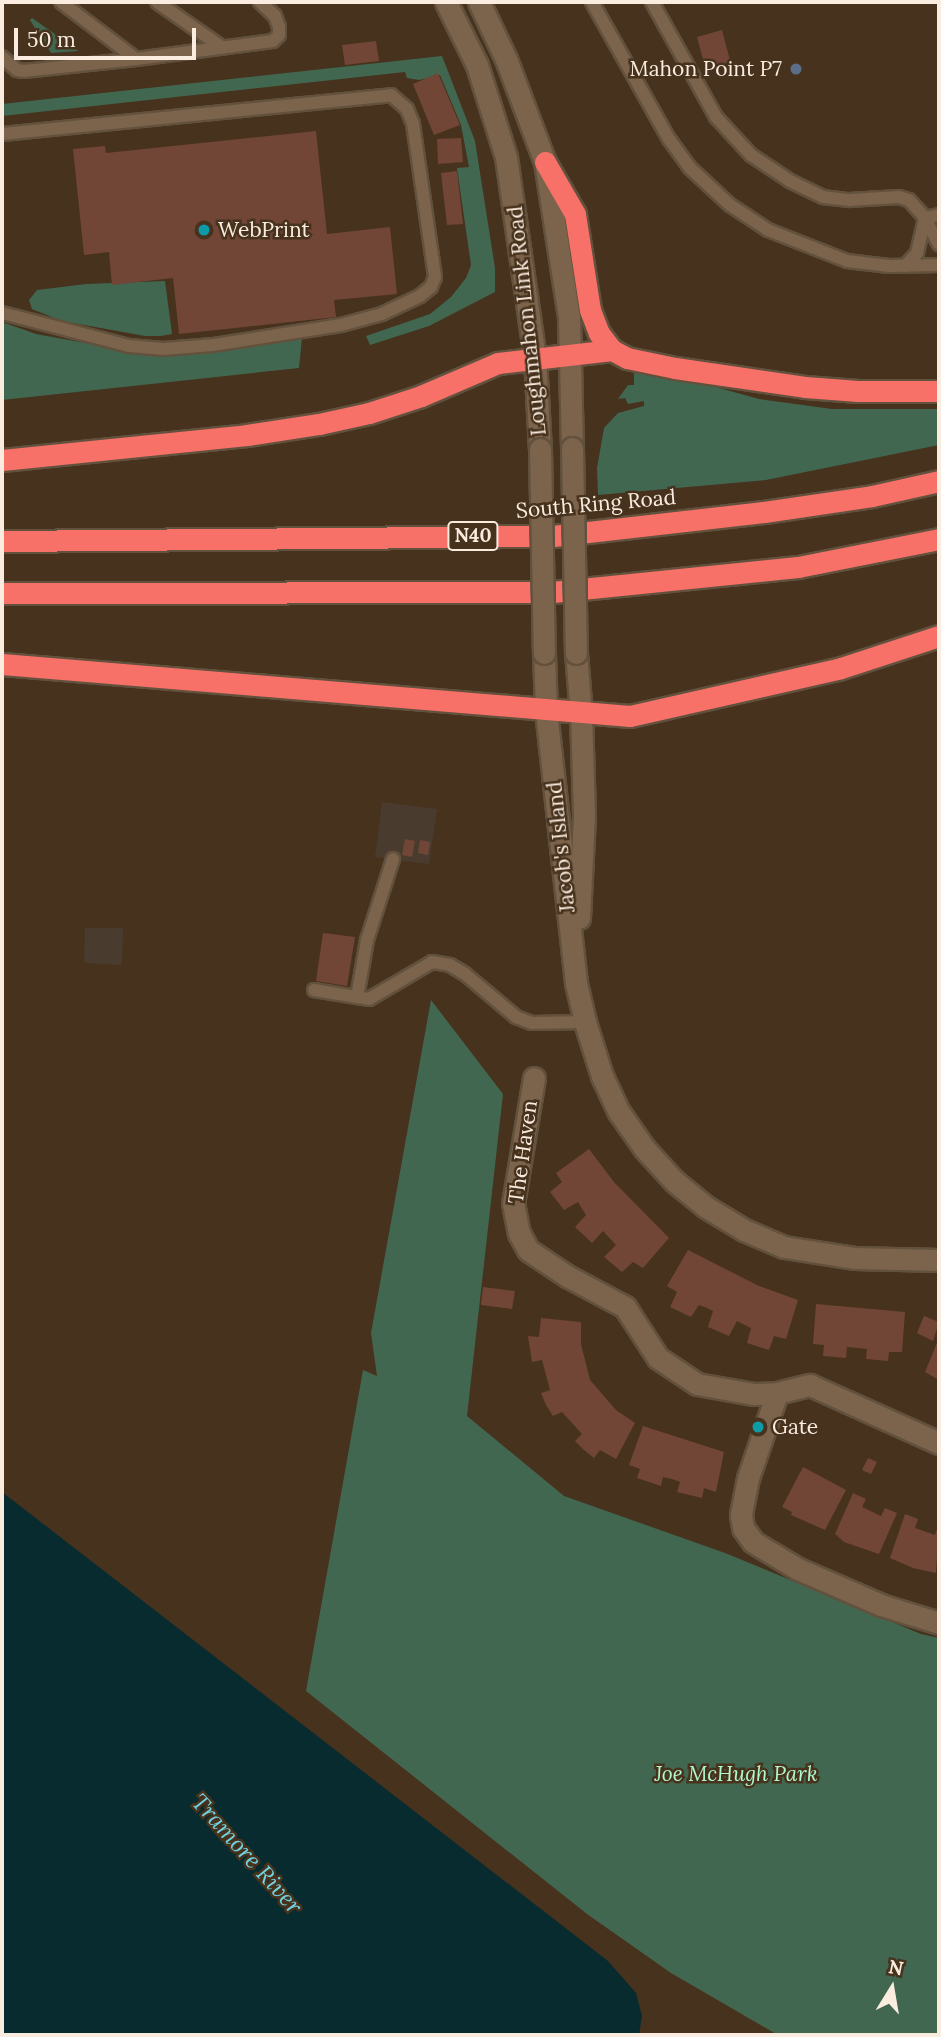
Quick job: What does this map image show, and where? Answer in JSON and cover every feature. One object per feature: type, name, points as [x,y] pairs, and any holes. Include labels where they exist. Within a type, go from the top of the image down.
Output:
[{"type":"highway","points":[[545,162],[575,214],[590,310],[599,333],[612,350],[627,358],[675,368],[805,387],[858,391],[939,391]]},
{"type":"highway","points":[[2,460],[247,435],[318,424],[369,413],[421,396],[489,366],[612,350]]},
{"type":"highway","name":"South Ring Road","points":[[2,541],[553,536],[764,512],[872,496],[939,481]]},
{"type":"highway","points":[[2,593],[552,592],[798,567],[939,539]]},
{"type":"highway","points":[[2,664],[630,716],[841,668],[939,636]]},
{"type":"street","name":"Loughmahon Link Road","points":[[446,2],[478,65],[499,126],[518,224],[535,358],[540,449],[546,711]]},
{"type":"street","name":"Loughmahon Link Road","points":[[479,2],[506,59],[545,162],[569,317],[572,354],[576,653],[581,714]]},
{"type":"street","name":"Jacob's Island","points":[[546,711],[576,983],[602,1076],[625,1121],[658,1165],[706,1207],[744,1230],[784,1247],[854,1258],[939,1260]]},
{"type":"street","name":"Jacob's Island","points":[[576,983],[584,814],[581,714]]},
{"type":"street","name":"The Haven","points":[[534,1078],[513,1203],[519,1233],[528,1250],[556,1270],[625,1307],[658,1358],[697,1384],[731,1392],[777,1393],[799,1386],[822,1388],[939,1443]]},
{"type":"street","points":[[777,1393],[755,1459],[741,1514],[743,1528],[753,1542],[797,1569],[881,1605],[939,1623]]},
{"type":"lane","points":[[61,2],[136,60]]},
{"type":"lane","points":[[157,2],[223,48]]},
{"type":"lane","points":[[2,57],[17,70],[24,71],[136,60],[273,41],[279,35],[275,16],[260,2]]},
{"type":"lane","points":[[592,2],[669,139],[689,167],[730,205],[768,230],[828,255],[871,265],[939,265]]},
{"type":"lane","points":[[652,2],[716,117],[751,155],[790,181],[823,197],[836,200],[900,197],[909,200],[925,218],[939,244]]},
{"type":"lane","points":[[2,134],[391,95],[407,109],[414,124],[435,276],[431,287],[420,296],[382,314],[341,325],[213,345],[163,349],[129,346],[2,313]]},
{"type":"lane","points":[[925,218],[939,215]]},
{"type":"lane","points":[[905,266],[917,253],[925,218]]},
{"type":"lane","points":[[357,997],[367,940],[393,859]]},
{"type":"lane","points":[[314,990],[369,999],[432,962],[450,965],[465,974],[516,1017],[532,1023],[585,1021]]},
{"type":"shaded area","points":[[382,802],[437,809],[429,864],[375,857]]},
{"type":"shaded area","points":[[85,928],[123,928],[122,965],[84,963]]},
{"type":"green space","points":[[32,18],[78,51],[51,53],[30,20]]},
{"type":"green space","points":[[442,56],[475,141],[495,268],[495,292],[429,326],[370,345],[366,336],[430,314],[451,297],[466,278],[471,265],[457,168],[469,167],[461,125],[440,75],[419,80],[407,78],[405,72],[2,116],[2,104]]},
{"type":"green space","points":[[165,281],[172,334],[161,336],[145,336],[62,321],[32,309],[29,300],[37,290],[86,284]]},
{"type":"green space","points":[[2,322],[36,334],[140,353],[166,354],[302,338],[299,368],[2,400]]},
{"type":"green space","points":[[634,372],[712,386],[759,399],[832,409],[939,409],[939,445],[766,480],[598,495],[597,468],[604,428],[618,413],[644,406],[644,401],[628,404],[625,398],[618,399],[628,385],[634,385]]},
{"type":"green space","name":"Joe McHugh Park","points":[[431,1000],[503,1094],[467,1416],[564,1496],[725,1553],[921,1634],[939,1638],[939,2035],[778,2035],[671,1973],[587,1914],[306,1691],[363,1370],[377,1376],[371,1333]]},
{"type":"water","name":"Tramore River","points":[[2,1492],[608,1961],[636,1993],[642,2016],[639,2035],[2,2035]]},
{"type":"building","points":[[722,30],[731,64],[706,71],[697,37]]},
{"type":"building","points":[[376,41],[379,61],[345,65],[342,45]]},
{"type":"building","points":[[438,73],[460,125],[434,135],[413,84]]},
{"type":"building","name":"WebPrint","points":[[316,131],[327,234],[390,227],[397,294],[334,300],[336,317],[179,334],[173,278],[112,285],[109,252],[84,255],[73,149],[105,146],[106,153]]},
{"type":"building","points":[[461,138],[463,162],[438,164],[437,139]]},
{"type":"building","points":[[457,171],[463,224],[447,225],[441,173]]},
{"type":"building","points":[[405,839],[415,841],[412,857],[402,855]]},
{"type":"building","points":[[420,840],[430,842],[428,855],[418,853]]},
{"type":"building","points":[[323,933],[355,937],[347,986],[316,981]]},
{"type":"building","points":[[589,1149],[614,1182],[669,1238],[643,1268],[633,1262],[622,1272],[604,1257],[616,1245],[603,1231],[592,1243],[575,1227],[586,1215],[578,1202],[564,1210],[550,1192],[562,1182],[556,1173]]},
{"type":"building","points":[[688,1250],[759,1286],[798,1300],[786,1339],[774,1336],[769,1350],[747,1343],[751,1328],[737,1321],[729,1336],[708,1327],[713,1311],[707,1308],[699,1305],[691,1317],[670,1307],[677,1292],[667,1286]]},
{"type":"building","points":[[483,1287],[515,1291],[512,1309],[481,1305]]},
{"type":"building","points":[[816,1304],[905,1312],[902,1352],[889,1352],[888,1361],[866,1359],[867,1349],[847,1347],[846,1358],[823,1356],[824,1345],[813,1344]]},
{"type":"building","points":[[924,1316],[939,1322],[933,1341],[917,1333]]},
{"type":"building","points":[[541,1318],[581,1322],[581,1344],[590,1380],[616,1410],[635,1423],[616,1459],[600,1450],[594,1458],[575,1441],[582,1434],[562,1412],[553,1416],[546,1405],[541,1393],[550,1390],[542,1360],[532,1362],[528,1336],[539,1337]]},
{"type":"building","points":[[939,1338],[939,1380],[925,1372]]},
{"type":"building","points":[[643,1426],[724,1452],[716,1492],[704,1488],[702,1498],[677,1492],[680,1482],[672,1479],[663,1477],[661,1486],[637,1478],[640,1469],[629,1465]]},
{"type":"building","points":[[868,1458],[877,1462],[871,1474],[862,1470]]},
{"type":"building","points":[[803,1467],[846,1490],[825,1530],[791,1515],[792,1512],[782,1507]]},
{"type":"building","points":[[853,1493],[866,1499],[862,1507],[881,1516],[885,1508],[897,1513],[879,1554],[844,1542],[835,1534]]},
{"type":"building","points":[[905,1514],[918,1519],[915,1528],[935,1535],[939,1523],[936,1573],[913,1568],[890,1558]]},
{"type":"place","name":"Mahon Point P7","points":[[796,69]]},
{"type":"place","name":"WebPrint","points":[[204,230]]},
{"type":"place","name":"Gate","points":[[758,1427]]}]
